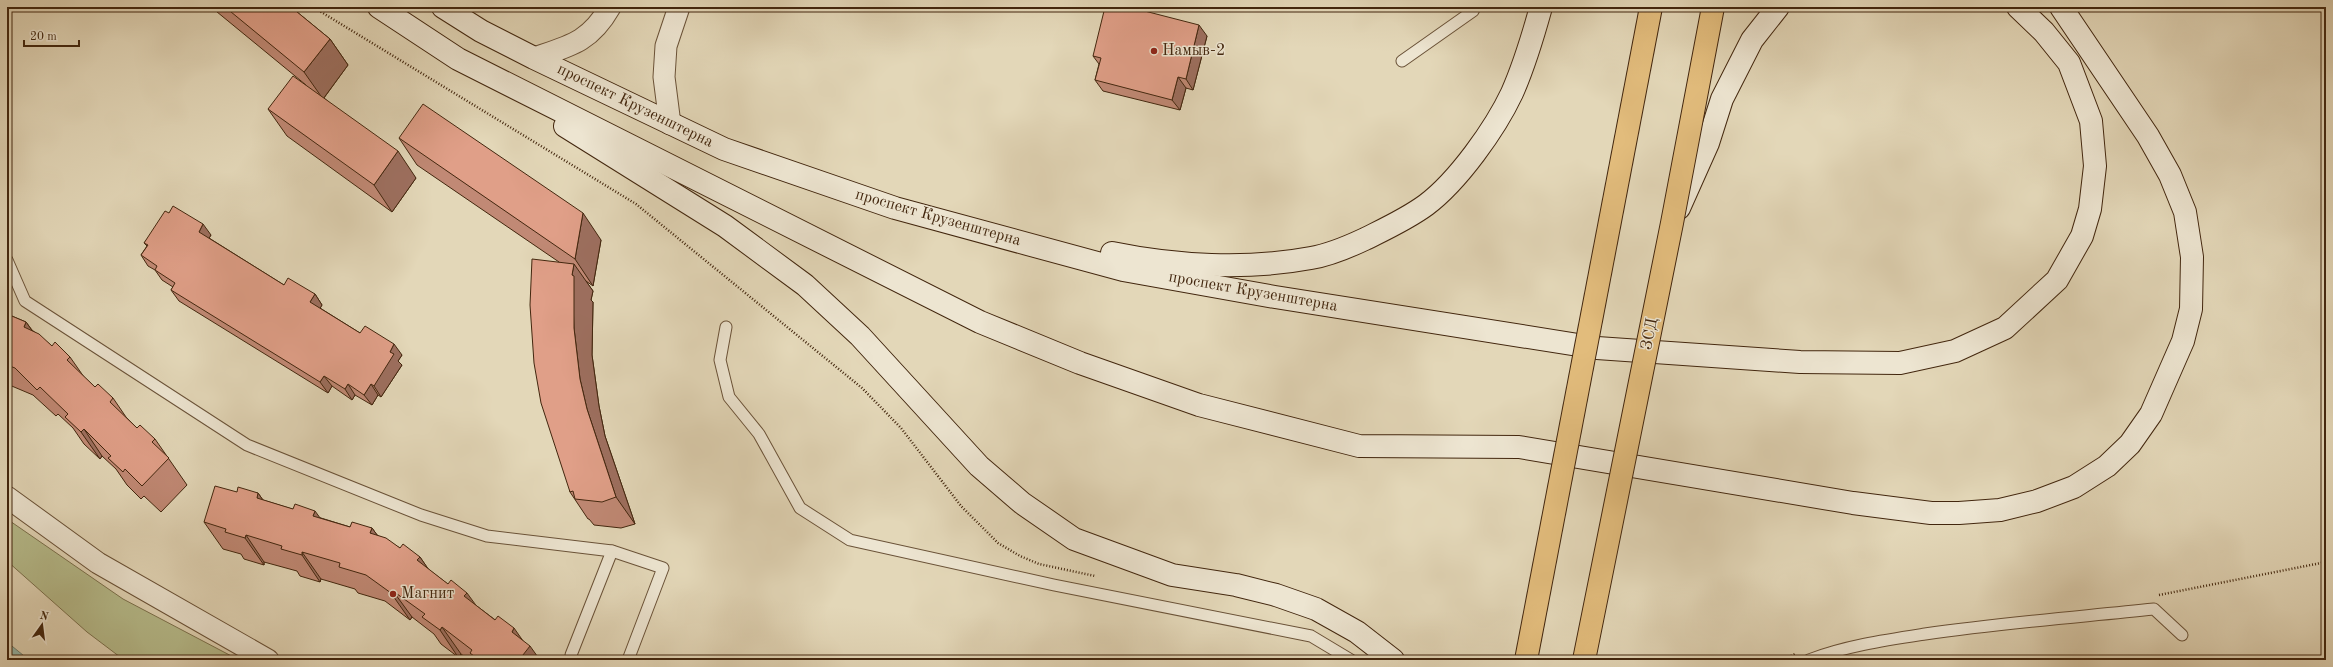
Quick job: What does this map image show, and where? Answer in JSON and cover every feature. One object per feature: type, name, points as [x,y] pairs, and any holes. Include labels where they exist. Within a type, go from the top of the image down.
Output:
[{"type":"highway","points":[[1526,660],[1651,7]]},
{"type":"highway","name":"ЗСД","points":[[1584,660],[1672,223],[1713,7]]},
{"type":"main road","points":[[379,7],[458,59],[725,226],[805,285],[860,336],[979,466],[1022,503],[1074,539],[1172,575],[1236,585],[1276,595],[1316,609],[1357,632],[1393,660]]},
{"type":"main road","name":"проспект Крузенштерна","points":[[443,7],[481,31],[534,58],[724,149],[895,208],[1123,270],[1275,297],[1467,326],[1597,348],[1800,362],[1900,363],[1955,351],[2005,328],[2057,280],[2082,236],[2090,210],[2095,166],[2091,121],[2069,63],[2044,32],[2018,7]]},
{"type":"main road","points":[[895,208],[1124,256],[1239,265],[1312,258],[1349,246],[1383,231],[1426,205],[1466,164],[1487,136],[1512,93],[1541,7]]},
{"type":"main road","points":[[1672,223],[1708,143],[1722,99],[1752,40],[1778,7]]},
{"type":"main road","points":[[458,59],[980,322],[1138,385],[1199,405],[1359,446],[1519,447],[1853,503],[1931,513],[2000,510],[2037,500],[2074,487],[2107,466],[2130,444],[2151,414],[2183,341],[2190,309],[2192,257],[2185,212],[2170,175],[2148,136],[2061,7]]},
{"type":"street","points":[[534,58],[573,45],[600,26],[610,7]]},
{"type":"street","points":[[670,124],[664,78],[666,46],[679,7]]},
{"type":"street","points":[[7,497],[98,563],[268,660]]},
{"type":"lane","points":[[1402,61],[1474,11],[1475,7]]},
{"type":"lane","points":[[7,260],[24,301],[247,445],[421,515],[487,536],[612,551],[663,568],[628,660]]},
{"type":"lane","points":[[726,327],[720,360],[729,397],[759,434],[800,508],[850,540],[1054,585],[1311,636],[1351,660]]},
{"type":"lane","points":[[571,655],[612,551]]},
{"type":"lane","points":[[1809,660],[1845,649],[1898,638],[1961,629],[2154,610],[2182,635]]},
{"type":"path","points":[[313,7],[636,204],[862,388],[901,428],[961,506],[998,543],[1020,556],[1039,564],[1099,577]]},
{"type":"path","points":[[2152,596],[2326,562]]},
{"type":"green space","points":[[7,519],[123,599],[239,660],[124,660],[87,632],[7,561]]},
{"type":"water","points":[[7,642],[29,660],[7,660]]},
{"type":"building","points":[[225,7],[291,7],[330,39],[304,72]]},
{"type":"building","name":"Намыв-2","points":[[1105,7],[1129,7],[1199,25],[1186,79],[1178,77],[1172,100],[1095,80],[1101,58],[1093,56]]},
{"type":"building","points":[[293,76],[398,151],[374,185],[268,109]]},
{"type":"building","points":[[423,104],[583,213],[575,259],[399,138]]},
{"type":"building","points":[[173,206],[203,224],[199,232],[284,285],[288,278],[315,294],[310,302],[360,333],[365,326],[394,344],[390,352],[394,354],[374,386],[371,384],[364,395],[348,384],[345,389],[324,376],[320,382],[171,290],[175,283],[155,270],[157,266],[141,255],[148,245],[144,243],[165,211],[169,213]]},
{"type":"building","points":[[532,259],[574,264],[572,275],[574,276],[574,328],[580,379],[587,409],[616,497],[602,502],[575,499],[573,491],[570,492],[541,403],[534,363],[530,305]]},
{"type":"building","points":[[7,314],[26,322],[24,327],[39,334],[52,346],[55,342],[70,357],[67,360],[95,387],[98,384],[113,398],[110,402],[137,428],[140,425],[155,439],[152,442],[169,458],[142,486],[125,469],[123,472],[108,458],[111,456],[84,429],[81,432],[65,417],[68,414],[40,387],[37,390],[15,368],[7,365]]},
{"type":"building","points":[[215,486],[237,492],[238,487],[258,493],[257,498],[293,509],[295,504],[315,511],[313,516],[350,527],[352,522],[372,528],[370,533],[386,538],[400,548],[403,544],[420,557],[417,560],[448,584],[451,580],[467,593],[464,596],[495,620],[498,616],[514,628],[512,632],[530,646],[519,660],[479,660],[470,653],[472,650],[442,627],[440,630],[422,617],[425,614],[393,591],[391,593],[366,575],[339,567],[340,563],[302,552],[302,555],[281,549],[282,546],[246,535],[245,538],[225,532],[226,529],[204,522]]},
{"type":"place","name":"Намыв-2","points":[[1154,51]]},
{"type":"place","name":"Магнит","points":[[393,594]]}]
